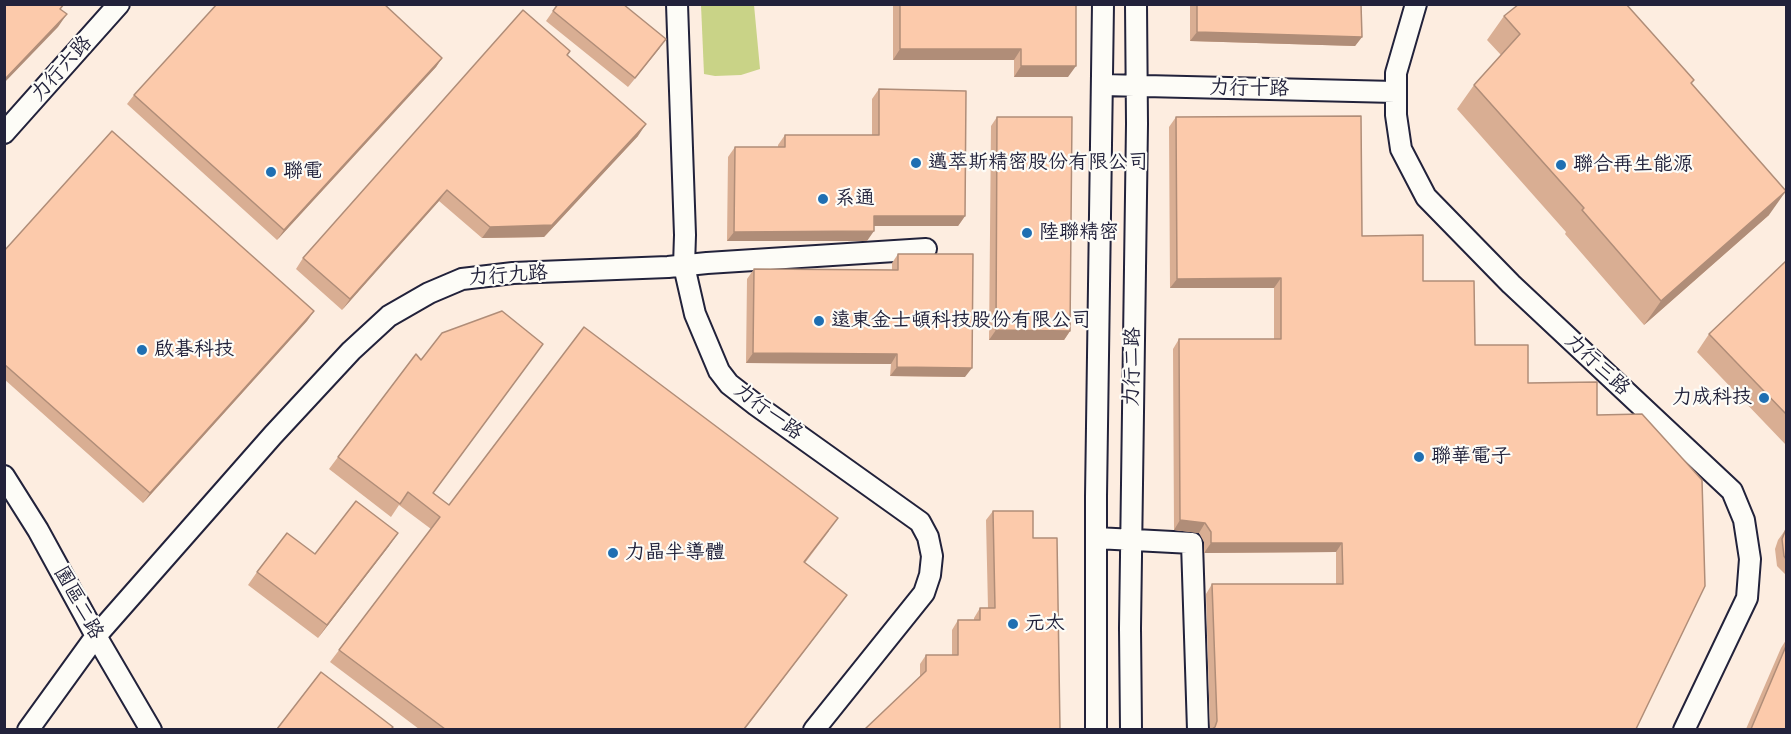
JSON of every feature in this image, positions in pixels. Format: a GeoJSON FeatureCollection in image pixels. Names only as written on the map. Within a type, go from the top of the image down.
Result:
{"type":"FeatureCollection","features":[{"type":"Feature","properties":{"kind":"street","name":"力行六路"},"geometry":{"type":"LineString","coordinates":[[4,133],[119,4]]}},
{"type":"Feature","properties":{"kind":"street","name":"力行一路"},"geometry":{"type":"LineString","coordinates":[[676,4],[685,224],[684,266],[695,314],[719,371],[729,384],[920,522],[928,537],[932,556],[930,575],[924,593],[814,729]]}},
{"type":"Feature","properties":{"kind":"street","name":"力行二路"},"geometry":{"type":"LineString","coordinates":[[1096,729],[1096,538],[1103,4]]}},
{"type":"Feature","properties":{"kind":"street","name":"力行二路"},"geometry":{"type":"LineString","coordinates":[[1131,729],[1136,4]]}},
{"type":"Feature","properties":{"kind":"street","name":"力行三路"},"geometry":{"type":"LineString","coordinates":[[1416,4],[1396,73],[1395,92],[1401,149],[1426,197],[1511,284],[1732,491],[1744,520],[1750,559],[1747,598],[1684,729]]}},
{"type":"Feature","properties":{"kind":"street","name":"力行十路"},"geometry":{"type":"LineString","coordinates":[[1103,85],[1395,92]]}},
{"type":"Feature","properties":{"kind":"street","name":"力行九路"},"geometry":{"type":"LineString","coordinates":[[28,729],[96,636],[273,435],[351,351],[389,316],[429,292],[462,279],[513,273],[684,266],[926,249]]}},
{"type":"Feature","properties":{"kind":"street","name":"園區二路"},"geometry":{"type":"LineString","coordinates":[[4,476],[38,530],[96,636],[151,729]]}},
{"type":"Feature","properties":{"kind":"street"},"geometry":{"type":"LineString","coordinates":[[1096,538],[1192,543],[1198,729]]}},
{"type":"Feature","properties":{"kind":"shaded area"},"geometry":{"type":"Polygon","coordinates":[[[4,5],[1786,5],[1786,729],[5,729],[4,5]]]}},
{"type":"Feature","properties":{"kind":"green space"},"geometry":{"type":"Polygon","coordinates":[[[701,5],[754,5],[760,69],[741,75],[704,74],[701,5]]]}},
{"type":"Feature","properties":{"kind":"building"},"geometry":{"type":"Polygon","coordinates":[[[4,4],[64,4],[60,9],[67,14],[4,80],[4,4]]]}},
{"type":"Feature","properties":{"kind":"building","name":"聯電"},"geometry":{"type":"Polygon","coordinates":[[[217,4],[384,4],[442,58],[284,230],[134,95],[217,4]]]}},
{"type":"Feature","properties":{"kind":"building"},"geometry":{"type":"Polygon","coordinates":[[[558,4],[623,4],[666,39],[635,78],[553,11],[558,4]]]}},
{"type":"Feature","properties":{"kind":"building"},"geometry":{"type":"Polygon","coordinates":[[[900,4],[1076,4],[1076,66],[1021,66],[1021,49],[900,49],[900,4]]]}},
{"type":"Feature","properties":{"kind":"building"},"geometry":{"type":"Polygon","coordinates":[[[1197,4],[1361,4],[1362,37],[1197,32],[1197,4]]]}},
{"type":"Feature","properties":{"kind":"building"},"geometry":{"type":"Polygon","coordinates":[[[1519,4],[1626,4],[1694,80],[1691,83],[1786,191],[1661,301],[1582,210],[1584,208],[1474,85],[1520,34],[1504,16],[1519,4]]]}},
{"type":"Feature","properties":{"kind":"building"},"geometry":{"type":"Polygon","coordinates":[[[523,10],[570,51],[567,55],[646,124],[552,225],[490,227],[447,190],[350,299],[303,258],[523,10]]]}},
{"type":"Feature","properties":{"kind":"building"},"geometry":{"type":"Polygon","coordinates":[[[879,89],[966,91],[965,216],[874,216],[874,231],[734,232],[735,147],[785,147],[785,135],[879,135],[879,89]]]}},
{"type":"Feature","properties":{"kind":"building","name":"聯華電子"},"geometry":{"type":"Polygon","coordinates":[[[1361,116],[1362,236],[1423,235],[1423,281],[1474,281],[1475,345],[1528,345],[1528,383],[1597,382],[1597,415],[1642,414],[1702,480],[1705,586],[1636,729],[1212,729],[1217,721],[1212,584],[1343,584],[1342,543],[1211,543],[1211,532],[1205,523],[1180,520],[1179,339],[1281,339],[1281,278],[1177,279],[1176,117],[1361,116]]]}},
{"type":"Feature","properties":{"kind":"building","name":"陸聯精密"},"geometry":{"type":"Polygon","coordinates":[[[997,117],[1072,117],[1070,331],[996,330],[997,117]]]}},
{"type":"Feature","properties":{"kind":"building","name":"啟碁科技"},"geometry":{"type":"Polygon","coordinates":[[[112,131],[314,311],[150,493],[4,364],[4,251],[112,131]]]}},
{"type":"Feature","properties":{"kind":"building"},"geometry":{"type":"Polygon","coordinates":[[[898,254],[973,254],[972,368],[897,367],[897,354],[753,353],[754,269],[898,270],[898,254]]]}},
{"type":"Feature","properties":{"kind":"building","name":"力成科技"},"geometry":{"type":"Polygon","coordinates":[[[1786,261],[1786,414],[1709,334],[1786,261]]]}},
{"type":"Feature","properties":{"kind":"building","name":"力晶半導體"},"geometry":{"type":"Polygon","coordinates":[[[502,311],[543,344],[433,493],[449,505],[584,327],[838,518],[804,562],[847,595],[744,729],[445,729],[339,650],[440,517],[408,492],[400,504],[338,457],[416,354],[421,360],[442,333],[502,311]]]}},
{"type":"Feature","properties":{"kind":"building"},"geometry":{"type":"Polygon","coordinates":[[[356,501],[398,533],[327,625],[257,572],[287,533],[315,554],[356,501]]]}},
{"type":"Feature","properties":{"kind":"building","name":"元太"},"geometry":{"type":"Polygon","coordinates":[[[993,511],[1033,511],[1033,538],[1057,538],[1060,729],[865,729],[926,671],[926,655],[958,655],[958,620],[980,620],[980,608],[995,608],[993,511]]]}},
{"type":"Feature","properties":{"kind":"building"},"geometry":{"type":"Polygon","coordinates":[[[1786,529],[1786,559],[1782,539],[1786,529]]]}},
{"type":"Feature","properties":{"kind":"building"},"geometry":{"type":"Polygon","coordinates":[[[1786,646],[1786,729],[1751,729],[1786,646]]]}},
{"type":"Feature","properties":{"kind":"building"},"geometry":{"type":"Polygon","coordinates":[[[321,672],[393,727],[391,729],[277,729],[321,672]]]}},
{"type":"Feature","properties":{"kind":"place","name":"邁萃斯精密股份有限公司"},"geometry":{"type":"Point","coordinates":[916,163]}},
{"type":"Feature","properties":{"kind":"place","name":"聯合再生能源"},"geometry":{"type":"Point","coordinates":[1561,165]}},
{"type":"Feature","properties":{"kind":"place","name":"聯電"},"geometry":{"type":"Point","coordinates":[271,172]}},
{"type":"Feature","properties":{"kind":"place","name":"系通"},"geometry":{"type":"Point","coordinates":[823,199]}},
{"type":"Feature","properties":{"kind":"place","name":"陸聯精密"},"geometry":{"type":"Point","coordinates":[1027,233]}},
{"type":"Feature","properties":{"kind":"place","name":"遠東金士頓科技股份有限公司"},"geometry":{"type":"Point","coordinates":[819,321]}},
{"type":"Feature","properties":{"kind":"place","name":"啟碁科技"},"geometry":{"type":"Point","coordinates":[142,350]}},
{"type":"Feature","properties":{"kind":"place","name":"力成科技"},"geometry":{"type":"Point","coordinates":[1764,398]}},
{"type":"Feature","properties":{"kind":"place","name":"聯華電子"},"geometry":{"type":"Point","coordinates":[1419,457]}},
{"type":"Feature","properties":{"kind":"place","name":"力晶半導體"},"geometry":{"type":"Point","coordinates":[613,553]}},
{"type":"Feature","properties":{"kind":"place","name":"元太"},"geometry":{"type":"Point","coordinates":[1013,624]}}]}
